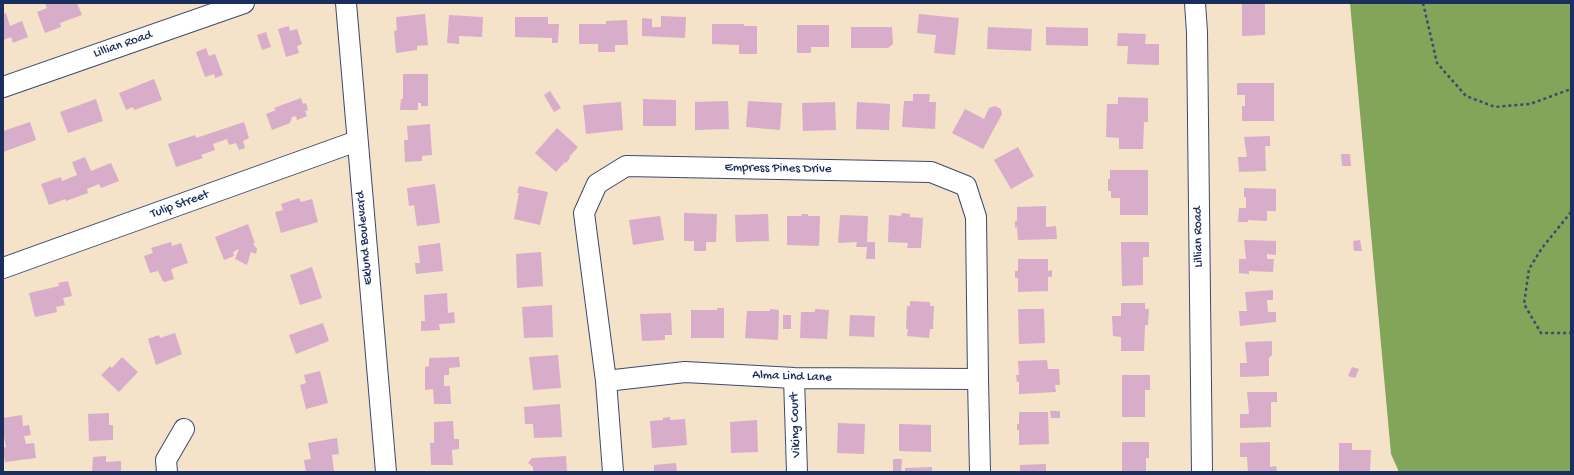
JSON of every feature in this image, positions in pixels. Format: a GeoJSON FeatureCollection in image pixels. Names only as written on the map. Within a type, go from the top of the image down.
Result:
{"type":"FeatureCollection","features":[{"type":"Feature","properties":{"kind":"street","name":"Lillian Road"},"geometry":{"type":"LineString","coordinates":[[3,87],[244,3]]}},
{"type":"Feature","properties":{"kind":"street","name":"Eklund Boulevard"},"geometry":{"type":"LineString","coordinates":[[346,3],[386,472]]}},
{"type":"Feature","properties":{"kind":"street","name":"Lillian Road"},"geometry":{"type":"LineString","coordinates":[[1195,3],[1197,32],[1202,472]]}},
{"type":"Feature","properties":{"kind":"street","name":"Tulip Street"},"geometry":{"type":"LineString","coordinates":[[3,268],[357,141]]}},
{"type":"Feature","properties":{"kind":"street","name":"Empress Pines Drive"},"geometry":{"type":"LineString","coordinates":[[613,472],[606,381],[584,213],[596,184],[626,166],[931,172],[966,186],[976,217],[980,472]]}},
{"type":"Feature","properties":{"kind":"street","name":"Alma Lind Lane"},"geometry":{"type":"LineString","coordinates":[[606,381],[685,372],[794,378],[978,379]]}},
{"type":"Feature","properties":{"kind":"street","name":"Viking Court"},"geometry":{"type":"LineString","coordinates":[[794,378],[797,472]]}},
{"type":"Feature","properties":{"kind":"street"},"geometry":{"type":"LineString","coordinates":[[167,472],[166,460],[184,429]]}},
{"type":"Feature","properties":{"kind":"path"},"geometry":{"type":"LineString","coordinates":[[1423,3],[1437,63],[1466,96],[1495,107],[1530,104],[1571,89]]}},
{"type":"Feature","properties":{"kind":"path"},"geometry":{"type":"LineString","coordinates":[[1571,212],[1542,248],[1528,269],[1524,304],[1541,333],[1571,333]]}},
{"type":"Feature","properties":{"kind":"green space"},"geometry":{"type":"Polygon","coordinates":[[[1350,3],[1571,3],[1571,472],[1399,472],[1391,454],[1350,3]]]}},
{"type":"Feature","properties":{"kind":"building"},"geometry":{"type":"Polygon","coordinates":[[[45,3],[77,3],[82,15],[60,23],[61,27],[45,33],[37,12],[47,8],[45,3]]]}},
{"type":"Feature","properties":{"kind":"building"},"geometry":{"type":"Polygon","coordinates":[[[1242,3],[1265,3],[1265,35],[1242,36],[1242,3]]]}},
{"type":"Feature","properties":{"kind":"building"},"geometry":{"type":"Polygon","coordinates":[[[6,13],[10,26],[22,21],[28,37],[13,43],[11,37],[3,40],[3,14],[6,13]]]}},
{"type":"Feature","properties":{"kind":"building"},"geometry":{"type":"Polygon","coordinates":[[[425,14],[428,45],[417,46],[417,50],[396,53],[394,31],[397,30],[396,17],[425,14]]]}},
{"type":"Feature","properties":{"kind":"building"},"geometry":{"type":"Polygon","coordinates":[[[919,14],[959,18],[955,55],[934,53],[936,35],[917,33],[919,14]]]}},
{"type":"Feature","properties":{"kind":"building"},"geometry":{"type":"Polygon","coordinates":[[[449,15],[483,17],[482,37],[459,36],[459,44],[447,43],[449,15]]]}},
{"type":"Feature","properties":{"kind":"building"},"geometry":{"type":"Polygon","coordinates":[[[661,16],[686,17],[685,38],[642,36],[642,18],[652,19],[652,27],[661,27],[661,16]]]}},
{"type":"Feature","properties":{"kind":"building"},"geometry":{"type":"Polygon","coordinates":[[[515,17],[548,17],[548,24],[559,24],[558,43],[552,43],[552,38],[515,37],[515,17]]]}},
{"type":"Feature","properties":{"kind":"building"},"geometry":{"type":"Polygon","coordinates":[[[627,20],[628,45],[615,45],[615,52],[598,52],[598,44],[579,44],[579,24],[606,24],[606,21],[627,20]]]}},
{"type":"Feature","properties":{"kind":"building"},"geometry":{"type":"Polygon","coordinates":[[[712,24],[744,24],[744,26],[757,26],[757,54],[739,54],[739,45],[712,44],[712,24]]]}},
{"type":"Feature","properties":{"kind":"building"},"geometry":{"type":"Polygon","coordinates":[[[797,25],[829,25],[829,47],[811,47],[811,53],[797,53],[797,25]]]}},
{"type":"Feature","properties":{"kind":"building"},"geometry":{"type":"Polygon","coordinates":[[[289,26],[290,31],[297,29],[302,44],[297,46],[299,53],[286,57],[278,29],[289,26]]]}},
{"type":"Feature","properties":{"kind":"building"},"geometry":{"type":"Polygon","coordinates":[[[851,27],[892,27],[893,44],[888,48],[851,48],[851,27]]]}},
{"type":"Feature","properties":{"kind":"building"},"geometry":{"type":"Polygon","coordinates":[[[988,27],[1032,29],[1031,51],[987,49],[988,27]]]}},
{"type":"Feature","properties":{"kind":"building"},"geometry":{"type":"Polygon","coordinates":[[[1046,27],[1088,28],[1088,46],[1046,45],[1046,27]]]}},
{"type":"Feature","properties":{"kind":"building"},"geometry":{"type":"Polygon","coordinates":[[[266,32],[271,47],[262,50],[257,35],[266,32]]]}},
{"type":"Feature","properties":{"kind":"building"},"geometry":{"type":"Polygon","coordinates":[[[1118,33],[1146,34],[1145,44],[1159,44],[1159,65],[1127,64],[1128,46],[1117,46],[1118,33]]]}},
{"type":"Feature","properties":{"kind":"building"},"geometry":{"type":"Polygon","coordinates":[[[206,48],[209,56],[215,54],[223,75],[215,78],[214,74],[205,77],[196,52],[206,48]]]}},
{"type":"Feature","properties":{"kind":"building"},"geometry":{"type":"Polygon","coordinates":[[[403,74],[428,74],[428,106],[421,106],[421,103],[418,103],[418,110],[400,110],[401,99],[403,99],[403,74]]]}},
{"type":"Feature","properties":{"kind":"building"},"geometry":{"type":"Polygon","coordinates":[[[154,79],[162,100],[134,110],[133,107],[126,110],[119,93],[154,79]]]}},
{"type":"Feature","properties":{"kind":"building"},"geometry":{"type":"Polygon","coordinates":[[[1237,83],[1274,83],[1274,121],[1242,121],[1242,106],[1245,106],[1245,95],[1237,95],[1237,83]]]}},
{"type":"Feature","properties":{"kind":"building"},"geometry":{"type":"Polygon","coordinates":[[[550,91],[561,108],[554,112],[544,95],[550,91]]]}},
{"type":"Feature","properties":{"kind":"building"},"geometry":{"type":"Polygon","coordinates":[[[913,94],[930,94],[929,102],[936,102],[935,129],[902,127],[904,101],[913,101],[913,94]]]}},
{"type":"Feature","properties":{"kind":"building"},"geometry":{"type":"Polygon","coordinates":[[[1118,97],[1148,98],[1148,122],[1144,122],[1143,149],[1119,149],[1119,138],[1106,137],[1107,104],[1118,104],[1118,97]]]}},
{"type":"Feature","properties":{"kind":"building"},"geometry":{"type":"Polygon","coordinates":[[[301,98],[303,104],[306,103],[308,110],[305,111],[307,116],[297,120],[296,116],[292,117],[290,123],[272,130],[266,114],[276,110],[274,108],[301,98]]]}},
{"type":"Feature","properties":{"kind":"building"},"geometry":{"type":"Polygon","coordinates":[[[96,99],[103,121],[68,133],[60,112],[96,99]]]}},
{"type":"Feature","properties":{"kind":"building"},"geometry":{"type":"Polygon","coordinates":[[[643,99],[676,100],[676,126],[643,126],[643,99]]]}},
{"type":"Feature","properties":{"kind":"building"},"geometry":{"type":"Polygon","coordinates":[[[728,101],[729,129],[695,130],[695,102],[728,101]]]}},
{"type":"Feature","properties":{"kind":"building"},"geometry":{"type":"Polygon","coordinates":[[[748,101],[782,103],[780,130],[746,127],[748,101]]]}},
{"type":"Feature","properties":{"kind":"building"},"geometry":{"type":"Polygon","coordinates":[[[621,102],[623,130],[586,134],[583,105],[621,102]]]}},
{"type":"Feature","properties":{"kind":"building"},"geometry":{"type":"Polygon","coordinates":[[[835,102],[836,130],[803,131],[802,103],[835,102]]]}},
{"type":"Feature","properties":{"kind":"building"},"geometry":{"type":"Polygon","coordinates":[[[857,102],[890,104],[889,130],[856,129],[857,102]]]}},
{"type":"Feature","properties":{"kind":"building"},"geometry":{"type":"Polygon","coordinates":[[[995,106],[1001,109],[1002,114],[983,149],[952,133],[965,109],[984,119],[989,108],[995,106]]]}},
{"type":"Feature","properties":{"kind":"building"},"geometry":{"type":"Polygon","coordinates":[[[30,122],[36,140],[3,152],[3,131],[30,122]]]}},
{"type":"Feature","properties":{"kind":"building"},"geometry":{"type":"Polygon","coordinates":[[[244,122],[249,138],[243,141],[245,148],[239,150],[236,143],[229,145],[227,139],[213,144],[215,150],[201,155],[203,158],[176,167],[168,144],[195,135],[196,138],[244,122]]]}},
{"type":"Feature","properties":{"kind":"building"},"geometry":{"type":"Polygon","coordinates":[[[430,124],[432,155],[422,156],[422,161],[405,162],[404,140],[408,140],[407,126],[430,124]]]}},
{"type":"Feature","properties":{"kind":"building"},"geometry":{"type":"Polygon","coordinates":[[[557,128],[578,147],[566,163],[565,162],[556,172],[535,153],[557,128]]]}},
{"type":"Feature","properties":{"kind":"building"},"geometry":{"type":"Polygon","coordinates":[[[1270,136],[1270,146],[1265,146],[1266,171],[1239,172],[1238,157],[1247,157],[1244,137],[1270,136]]]}},
{"type":"Feature","properties":{"kind":"building"},"geometry":{"type":"Polygon","coordinates":[[[1018,147],[1034,176],[1011,189],[994,160],[1018,147]]]}},
{"type":"Feature","properties":{"kind":"building"},"geometry":{"type":"Polygon","coordinates":[[[1341,154],[1350,154],[1351,166],[1342,166],[1341,154]]]}},
{"type":"Feature","properties":{"kind":"building"},"geometry":{"type":"Polygon","coordinates":[[[85,157],[91,171],[111,163],[119,181],[101,188],[99,184],[87,189],[88,193],[49,205],[41,184],[61,177],[62,181],[77,175],[72,162],[85,157]]]}},
{"type":"Feature","properties":{"kind":"building"},"geometry":{"type":"Polygon","coordinates":[[[1110,170],[1148,170],[1148,215],[1120,215],[1120,198],[1111,198],[1111,191],[1108,191],[1110,170]]]}},
{"type":"Feature","properties":{"kind":"building"},"geometry":{"type":"Polygon","coordinates":[[[435,184],[440,223],[417,226],[414,205],[409,206],[407,188],[435,184]]]}},
{"type":"Feature","properties":{"kind":"building"},"geometry":{"type":"Polygon","coordinates":[[[519,186],[548,192],[540,225],[514,219],[519,186]]]}},
{"type":"Feature","properties":{"kind":"building"},"geometry":{"type":"Polygon","coordinates":[[[1244,188],[1276,189],[1276,211],[1267,211],[1267,221],[1248,220],[1248,222],[1238,222],[1239,208],[1246,208],[1244,188]]]}},
{"type":"Feature","properties":{"kind":"building"},"geometry":{"type":"Polygon","coordinates":[[[299,198],[301,202],[312,199],[318,222],[281,233],[275,212],[283,210],[281,204],[299,198]]]}},
{"type":"Feature","properties":{"kind":"building"},"geometry":{"type":"Polygon","coordinates":[[[1046,206],[1046,227],[1056,226],[1057,239],[1018,240],[1017,227],[1015,228],[1015,221],[1017,221],[1017,207],[1046,206]]]}},
{"type":"Feature","properties":{"kind":"building"},"geometry":{"type":"Polygon","coordinates":[[[684,213],[717,214],[716,242],[706,242],[706,251],[694,251],[694,241],[684,241],[684,213]]]}},
{"type":"Feature","properties":{"kind":"building"},"geometry":{"type":"Polygon","coordinates":[[[902,213],[910,214],[910,217],[923,218],[921,248],[907,248],[908,243],[888,242],[889,215],[901,216],[902,213]]]}},
{"type":"Feature","properties":{"kind":"building"},"geometry":{"type":"Polygon","coordinates":[[[768,214],[769,241],[736,242],[735,215],[768,214]]]}},
{"type":"Feature","properties":{"kind":"building"},"geometry":{"type":"Polygon","coordinates":[[[801,214],[808,214],[808,216],[820,216],[819,246],[787,245],[787,216],[802,216],[801,214]]]}},
{"type":"Feature","properties":{"kind":"building"},"geometry":{"type":"Polygon","coordinates":[[[840,215],[868,216],[867,242],[875,242],[875,259],[866,259],[867,247],[856,247],[857,242],[838,243],[840,215]]]}},
{"type":"Feature","properties":{"kind":"building"},"geometry":{"type":"Polygon","coordinates":[[[660,216],[664,240],[633,245],[629,220],[660,216]]]}},
{"type":"Feature","properties":{"kind":"building"},"geometry":{"type":"Polygon","coordinates":[[[248,224],[255,243],[253,243],[257,248],[256,254],[251,252],[247,265],[235,259],[239,249],[233,252],[234,256],[224,260],[215,237],[248,224]]]}},
{"type":"Feature","properties":{"kind":"building"},"geometry":{"type":"Polygon","coordinates":[[[1244,240],[1276,241],[1276,255],[1267,254],[1267,259],[1274,259],[1273,272],[1249,271],[1249,274],[1239,273],[1239,259],[1246,259],[1244,240]]]}},
{"type":"Feature","properties":{"kind":"building"},"geometry":{"type":"Polygon","coordinates":[[[1360,240],[1362,251],[1354,251],[1353,241],[1360,240]]]}},
{"type":"Feature","properties":{"kind":"building"},"geometry":{"type":"Polygon","coordinates":[[[171,242],[172,246],[181,243],[188,263],[171,269],[174,279],[165,282],[158,271],[150,273],[144,256],[153,253],[151,248],[171,242]]]}},
{"type":"Feature","properties":{"kind":"building"},"geometry":{"type":"Polygon","coordinates":[[[1121,242],[1149,242],[1149,257],[1143,257],[1143,285],[1122,286],[1121,242]]]}},
{"type":"Feature","properties":{"kind":"building"},"geometry":{"type":"Polygon","coordinates":[[[440,243],[443,271],[416,274],[415,263],[420,263],[418,246],[440,243]]]}},
{"type":"Feature","properties":{"kind":"building"},"geometry":{"type":"Polygon","coordinates":[[[541,252],[543,286],[517,288],[516,254],[541,252]]]}},
{"type":"Feature","properties":{"kind":"building"},"geometry":{"type":"Polygon","coordinates":[[[1018,259],[1048,259],[1048,271],[1052,270],[1052,277],[1048,277],[1048,291],[1018,292],[1018,278],[1015,278],[1015,271],[1018,271],[1018,259]]]}},
{"type":"Feature","properties":{"kind":"building"},"geometry":{"type":"Polygon","coordinates":[[[312,267],[322,298],[300,305],[290,275],[312,267]]]}},
{"type":"Feature","properties":{"kind":"building"},"geometry":{"type":"Polygon","coordinates":[[[68,281],[72,296],[63,298],[65,305],[56,307],[57,312],[35,317],[29,293],[59,286],[58,283],[68,281]]]}},
{"type":"Feature","properties":{"kind":"building"},"geometry":{"type":"Polygon","coordinates":[[[1273,290],[1273,300],[1267,300],[1268,312],[1276,312],[1276,322],[1240,326],[1239,311],[1247,311],[1245,292],[1273,290]]]}},
{"type":"Feature","properties":{"kind":"building"},"geometry":{"type":"Polygon","coordinates":[[[447,293],[448,313],[454,312],[455,323],[439,324],[440,330],[421,331],[421,321],[425,321],[424,295],[447,293]]]}},
{"type":"Feature","properties":{"kind":"building"},"geometry":{"type":"Polygon","coordinates":[[[910,301],[930,302],[930,306],[934,306],[933,329],[930,329],[929,338],[907,336],[907,306],[910,306],[910,301]]]}},
{"type":"Feature","properties":{"kind":"building"},"geometry":{"type":"Polygon","coordinates":[[[1121,303],[1145,303],[1145,309],[1149,309],[1148,325],[1145,325],[1144,351],[1121,351],[1121,337],[1113,336],[1112,316],[1121,316],[1121,303]]]}},
{"type":"Feature","properties":{"kind":"building"},"geometry":{"type":"Polygon","coordinates":[[[552,305],[553,337],[524,338],[522,307],[552,305]]]}},
{"type":"Feature","properties":{"kind":"building"},"geometry":{"type":"Polygon","coordinates":[[[717,308],[724,308],[724,338],[691,338],[691,310],[717,310],[717,308]]]}},
{"type":"Feature","properties":{"kind":"building"},"geometry":{"type":"Polygon","coordinates":[[[770,309],[779,310],[778,340],[745,338],[747,311],[770,311],[770,309]]]}},
{"type":"Feature","properties":{"kind":"building"},"geometry":{"type":"Polygon","coordinates":[[[815,309],[829,310],[827,339],[800,338],[801,312],[815,312],[815,309]]]}},
{"type":"Feature","properties":{"kind":"building"},"geometry":{"type":"Polygon","coordinates":[[[1018,309],[1044,309],[1045,343],[1019,344],[1018,309]]]}},
{"type":"Feature","properties":{"kind":"building"},"geometry":{"type":"Polygon","coordinates":[[[671,313],[672,335],[665,335],[665,340],[642,341],[640,314],[671,313]]]}},
{"type":"Feature","properties":{"kind":"building"},"geometry":{"type":"Polygon","coordinates":[[[783,315],[791,315],[791,329],[783,329],[783,315]]]}},
{"type":"Feature","properties":{"kind":"building"},"geometry":{"type":"Polygon","coordinates":[[[850,315],[875,316],[874,337],[849,336],[850,315]]]}},
{"type":"Feature","properties":{"kind":"building"},"geometry":{"type":"Polygon","coordinates":[[[323,323],[329,341],[296,354],[289,335],[323,323]]]}},
{"type":"Feature","properties":{"kind":"building"},"geometry":{"type":"Polygon","coordinates":[[[175,333],[182,354],[156,365],[148,339],[159,335],[160,338],[175,333]]]}},
{"type":"Feature","properties":{"kind":"building"},"geometry":{"type":"Polygon","coordinates":[[[1272,341],[1272,355],[1269,358],[1269,376],[1240,377],[1240,363],[1247,363],[1245,342],[1272,341]]]}},
{"type":"Feature","properties":{"kind":"building"},"geometry":{"type":"Polygon","coordinates":[[[558,355],[561,388],[533,390],[529,357],[558,355]]]}},
{"type":"Feature","properties":{"kind":"building"},"geometry":{"type":"Polygon","coordinates":[[[122,357],[138,372],[119,392],[101,375],[110,366],[112,368],[122,357]]]}},
{"type":"Feature","properties":{"kind":"building"},"geometry":{"type":"Polygon","coordinates":[[[459,357],[460,367],[449,368],[449,375],[444,375],[444,386],[450,386],[451,404],[434,404],[433,389],[425,390],[425,367],[429,366],[429,358],[459,357]]]}},
{"type":"Feature","properties":{"kind":"building"},"geometry":{"type":"Polygon","coordinates":[[[1047,360],[1048,369],[1059,369],[1060,385],[1055,385],[1056,392],[1019,394],[1019,382],[1017,382],[1016,375],[1019,375],[1018,361],[1047,360]]]}},
{"type":"Feature","properties":{"kind":"building"},"geometry":{"type":"Polygon","coordinates":[[[1352,367],[1359,369],[1355,378],[1348,376],[1352,367]]]}},
{"type":"Feature","properties":{"kind":"building"},"geometry":{"type":"Polygon","coordinates":[[[320,371],[328,403],[306,409],[300,385],[306,383],[304,375],[320,371]]]}},
{"type":"Feature","properties":{"kind":"building"},"geometry":{"type":"Polygon","coordinates":[[[1122,375],[1150,375],[1150,390],[1145,390],[1145,417],[1122,417],[1122,375]]]}},
{"type":"Feature","properties":{"kind":"building"},"geometry":{"type":"Polygon","coordinates":[[[1247,392],[1277,392],[1277,402],[1271,402],[1271,427],[1240,428],[1240,414],[1249,414],[1247,392]]]}},
{"type":"Feature","properties":{"kind":"building"},"geometry":{"type":"Polygon","coordinates":[[[560,404],[562,437],[534,438],[533,424],[525,424],[524,407],[560,404]]]}},
{"type":"Feature","properties":{"kind":"building"},"geometry":{"type":"Polygon","coordinates":[[[1050,411],[1060,411],[1060,418],[1051,418],[1050,411]]]}},
{"type":"Feature","properties":{"kind":"building"},"geometry":{"type":"Polygon","coordinates":[[[1019,412],[1048,412],[1049,444],[1019,445],[1019,430],[1017,430],[1017,424],[1019,424],[1019,412]]]}},
{"type":"Feature","properties":{"kind":"building"},"geometry":{"type":"Polygon","coordinates":[[[109,413],[109,425],[113,425],[113,440],[89,441],[88,414],[109,413]]]}},
{"type":"Feature","properties":{"kind":"building"},"geometry":{"type":"Polygon","coordinates":[[[22,415],[23,426],[29,425],[31,435],[24,436],[26,444],[34,443],[36,458],[5,462],[3,448],[6,447],[3,431],[3,418],[22,415]]]}},
{"type":"Feature","properties":{"kind":"building"},"geometry":{"type":"Polygon","coordinates":[[[670,417],[670,420],[685,419],[687,445],[652,448],[650,421],[663,420],[663,418],[670,417]]]}},
{"type":"Feature","properties":{"kind":"building"},"geometry":{"type":"Polygon","coordinates":[[[757,420],[758,452],[731,453],[730,422],[757,420]]]}},
{"type":"Feature","properties":{"kind":"building"},"geometry":{"type":"Polygon","coordinates":[[[453,421],[454,439],[459,439],[459,449],[452,450],[453,465],[431,465],[430,443],[434,443],[434,422],[453,421]]]}},
{"type":"Feature","properties":{"kind":"building"},"geometry":{"type":"Polygon","coordinates":[[[838,423],[865,424],[864,454],[837,453],[838,423]]]}},
{"type":"Feature","properties":{"kind":"building"},"geometry":{"type":"Polygon","coordinates":[[[899,424],[931,425],[931,452],[899,451],[899,424]]]}},
{"type":"Feature","properties":{"kind":"building"},"geometry":{"type":"Polygon","coordinates":[[[337,438],[339,454],[332,455],[334,472],[306,472],[304,460],[311,459],[308,443],[337,438]]]}},
{"type":"Feature","properties":{"kind":"building"},"geometry":{"type":"Polygon","coordinates":[[[1122,442],[1149,442],[1149,458],[1146,458],[1146,472],[1122,472],[1122,442]]]}},
{"type":"Feature","properties":{"kind":"building"},"geometry":{"type":"Polygon","coordinates":[[[1270,442],[1270,467],[1276,466],[1277,472],[1248,472],[1247,457],[1240,457],[1240,443],[1270,442]]]}},
{"type":"Feature","properties":{"kind":"building"},"geometry":{"type":"Polygon","coordinates":[[[1339,443],[1352,443],[1352,450],[1371,450],[1370,472],[1339,472],[1339,443]]]}},
{"type":"Feature","properties":{"kind":"building"},"geometry":{"type":"Polygon","coordinates":[[[106,456],[106,462],[121,461],[121,472],[92,472],[93,457],[106,456]]]}},
{"type":"Feature","properties":{"kind":"building"},"geometry":{"type":"Polygon","coordinates":[[[566,456],[567,472],[533,472],[533,467],[528,463],[532,458],[566,456]]]}},
{"type":"Feature","properties":{"kind":"building"},"geometry":{"type":"Polygon","coordinates":[[[893,459],[902,459],[901,472],[893,472],[893,459]]]}},
{"type":"Feature","properties":{"kind":"building"},"geometry":{"type":"Polygon","coordinates":[[[676,463],[677,472],[654,472],[654,465],[676,463]]]}},
{"type":"Feature","properties":{"kind":"building"},"geometry":{"type":"Polygon","coordinates":[[[1046,464],[1046,472],[1020,472],[1020,465],[1046,464]]]}},
{"type":"Feature","properties":{"kind":"building"},"geometry":{"type":"Polygon","coordinates":[[[932,467],[932,472],[905,472],[905,468],[932,467]]]}}]}
